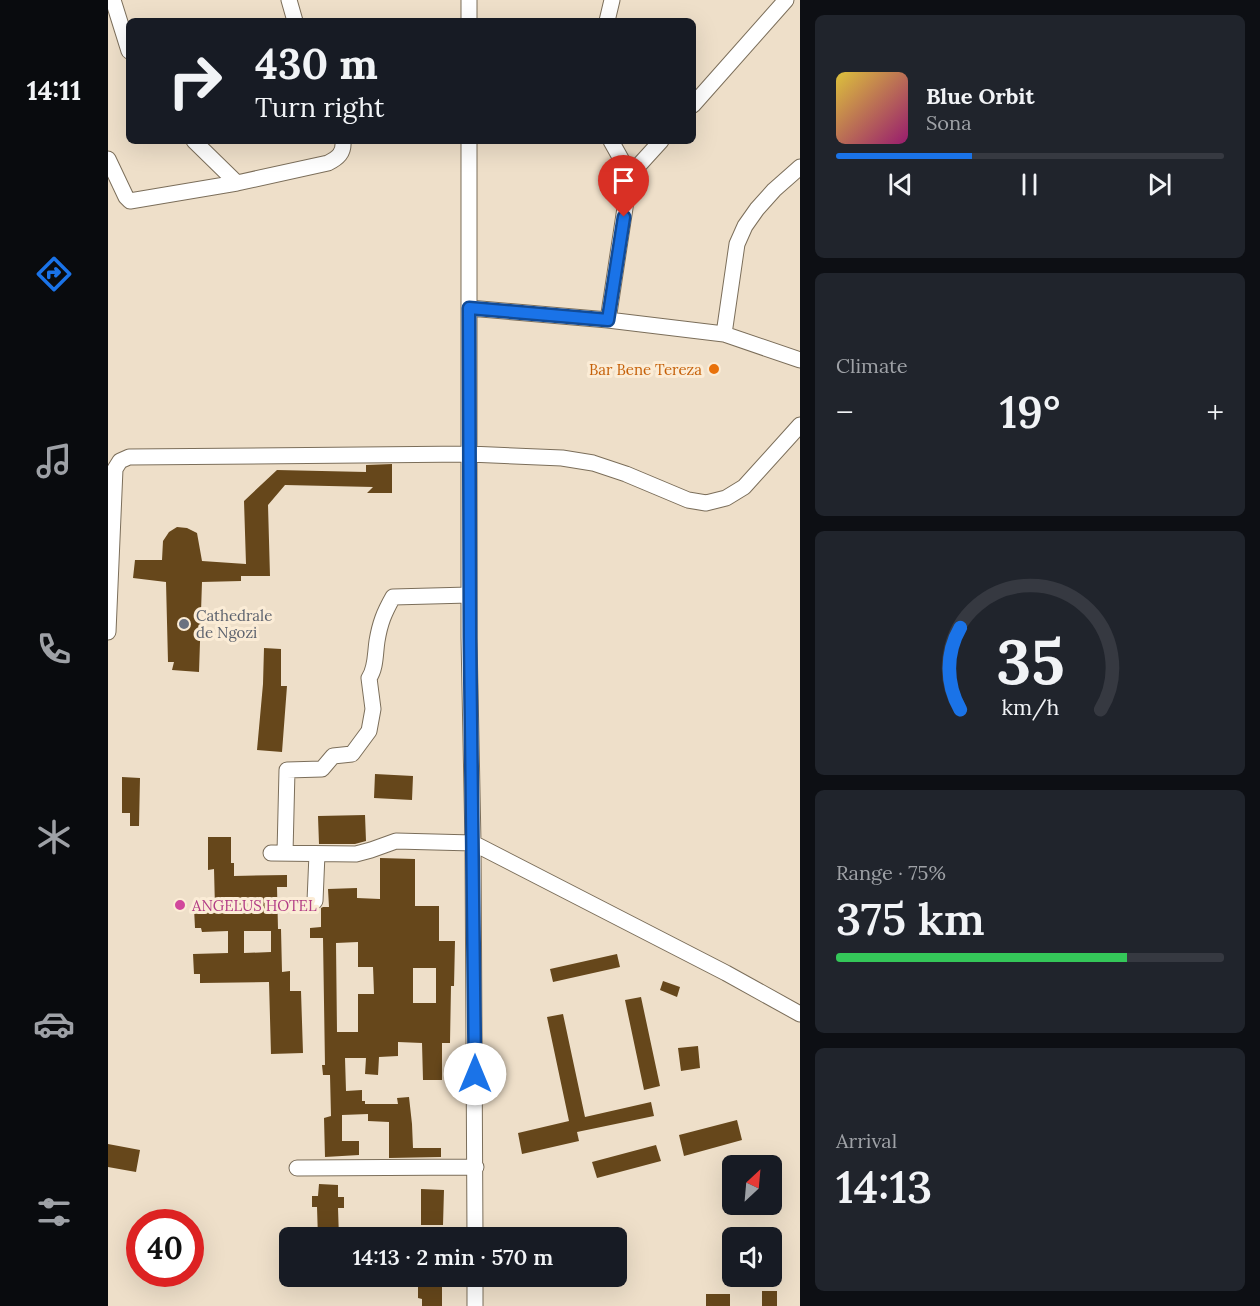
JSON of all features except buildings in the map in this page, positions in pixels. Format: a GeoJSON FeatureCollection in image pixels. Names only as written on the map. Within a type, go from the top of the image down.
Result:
{"type":"FeatureCollection","features":[{"type":"Feature","properties":{"kind":"street"},"geometry":{"type":"LineString","coordinates":[[113,0],[126,41]]}},
{"type":"Feature","properties":{"kind":"street"},"geometry":{"type":"LineString","coordinates":[[289,0],[294,18]]}},
{"type":"Feature","properties":{"kind":"street"},"geometry":{"type":"LineString","coordinates":[[469,0],[469,18]]}},
{"type":"Feature","properties":{"kind":"street"},"geometry":{"type":"LineString","coordinates":[[608,18],[612,0]]}},
{"type":"Feature","properties":{"kind":"street"},"geometry":{"type":"LineString","coordinates":[[696,102],[786,0]]}},
{"type":"Feature","properties":{"kind":"street"},"geometry":{"type":"LineString","coordinates":[[794,0],[800,6]]}},
{"type":"Feature","properties":{"kind":"street"},"geometry":{"type":"LineString","coordinates":[[197,144],[237,183]]}},
{"type":"Feature","properties":{"kind":"street"},"geometry":{"type":"LineString","coordinates":[[108,159],[130,201],[237,183],[328,163],[342,153],[343,144]]}},
{"type":"Feature","properties":{"kind":"street"},"geometry":{"type":"LineString","coordinates":[[469,144],[469,595],[475,1227]]}},
{"type":"Feature","properties":{"kind":"street"},"geometry":{"type":"LineString","coordinates":[[613,144],[630,176]]}},
{"type":"Feature","properties":{"kind":"street"},"geometry":{"type":"LineString","coordinates":[[608,320],[630,176],[658,144]]}},
{"type":"Feature","properties":{"kind":"street"},"geometry":{"type":"LineString","coordinates":[[724,334],[737,244],[745,226],[757,208],[800,167]]}},
{"type":"Feature","properties":{"kind":"street"},"geometry":{"type":"LineString","coordinates":[[469,308],[608,320],[724,334],[800,360]]}},
{"type":"Feature","properties":{"kind":"street"},"geometry":{"type":"LineString","coordinates":[[108,632],[115,469],[120,461],[129,457],[469,454],[562,458],[593,463],[626,474],[687,500],[706,503],[726,498],[744,487],[800,425]]}},
{"type":"Feature","properties":{"kind":"street"},"geometry":{"type":"LineString","coordinates":[[469,595],[393,597],[384,613],[373,672],[369,678],[373,709],[369,731],[352,754],[333,756],[321,769],[287,770],[278,853],[356,854],[396,841],[473,843],[800,1014]]}},
{"type":"Feature","properties":{"kind":"street"},"geometry":{"type":"LineString","coordinates":[[315,901],[317,854]]}},
{"type":"Feature","properties":{"kind":"street"},"geometry":{"type":"LineString","coordinates":[[297,1168],[476,1167]]}},
{"type":"Feature","properties":{"kind":"street"},"geometry":{"type":"LineString","coordinates":[[475,1287],[475,1306]]}},
{"type":"Feature","properties":{"kind":"place","name":"Bar Bene Tereza"},"geometry":{"type":"Point","coordinates":[714,369]}},
{"type":"Feature","properties":{"kind":"place","name":"Cathedrale de Ngozi"},"geometry":{"type":"Point","coordinates":[184,624]}},
{"type":"Feature","properties":{"kind":"place","name":"ANGELUS HOTEL"},"geometry":{"type":"Point","coordinates":[180,905]}},
{"type":"Feature","properties":{"kind":"route"},"geometry":{"type":"LineString","coordinates":[[475,1074],[469,308],[608,320],[624,217]]}}]}
